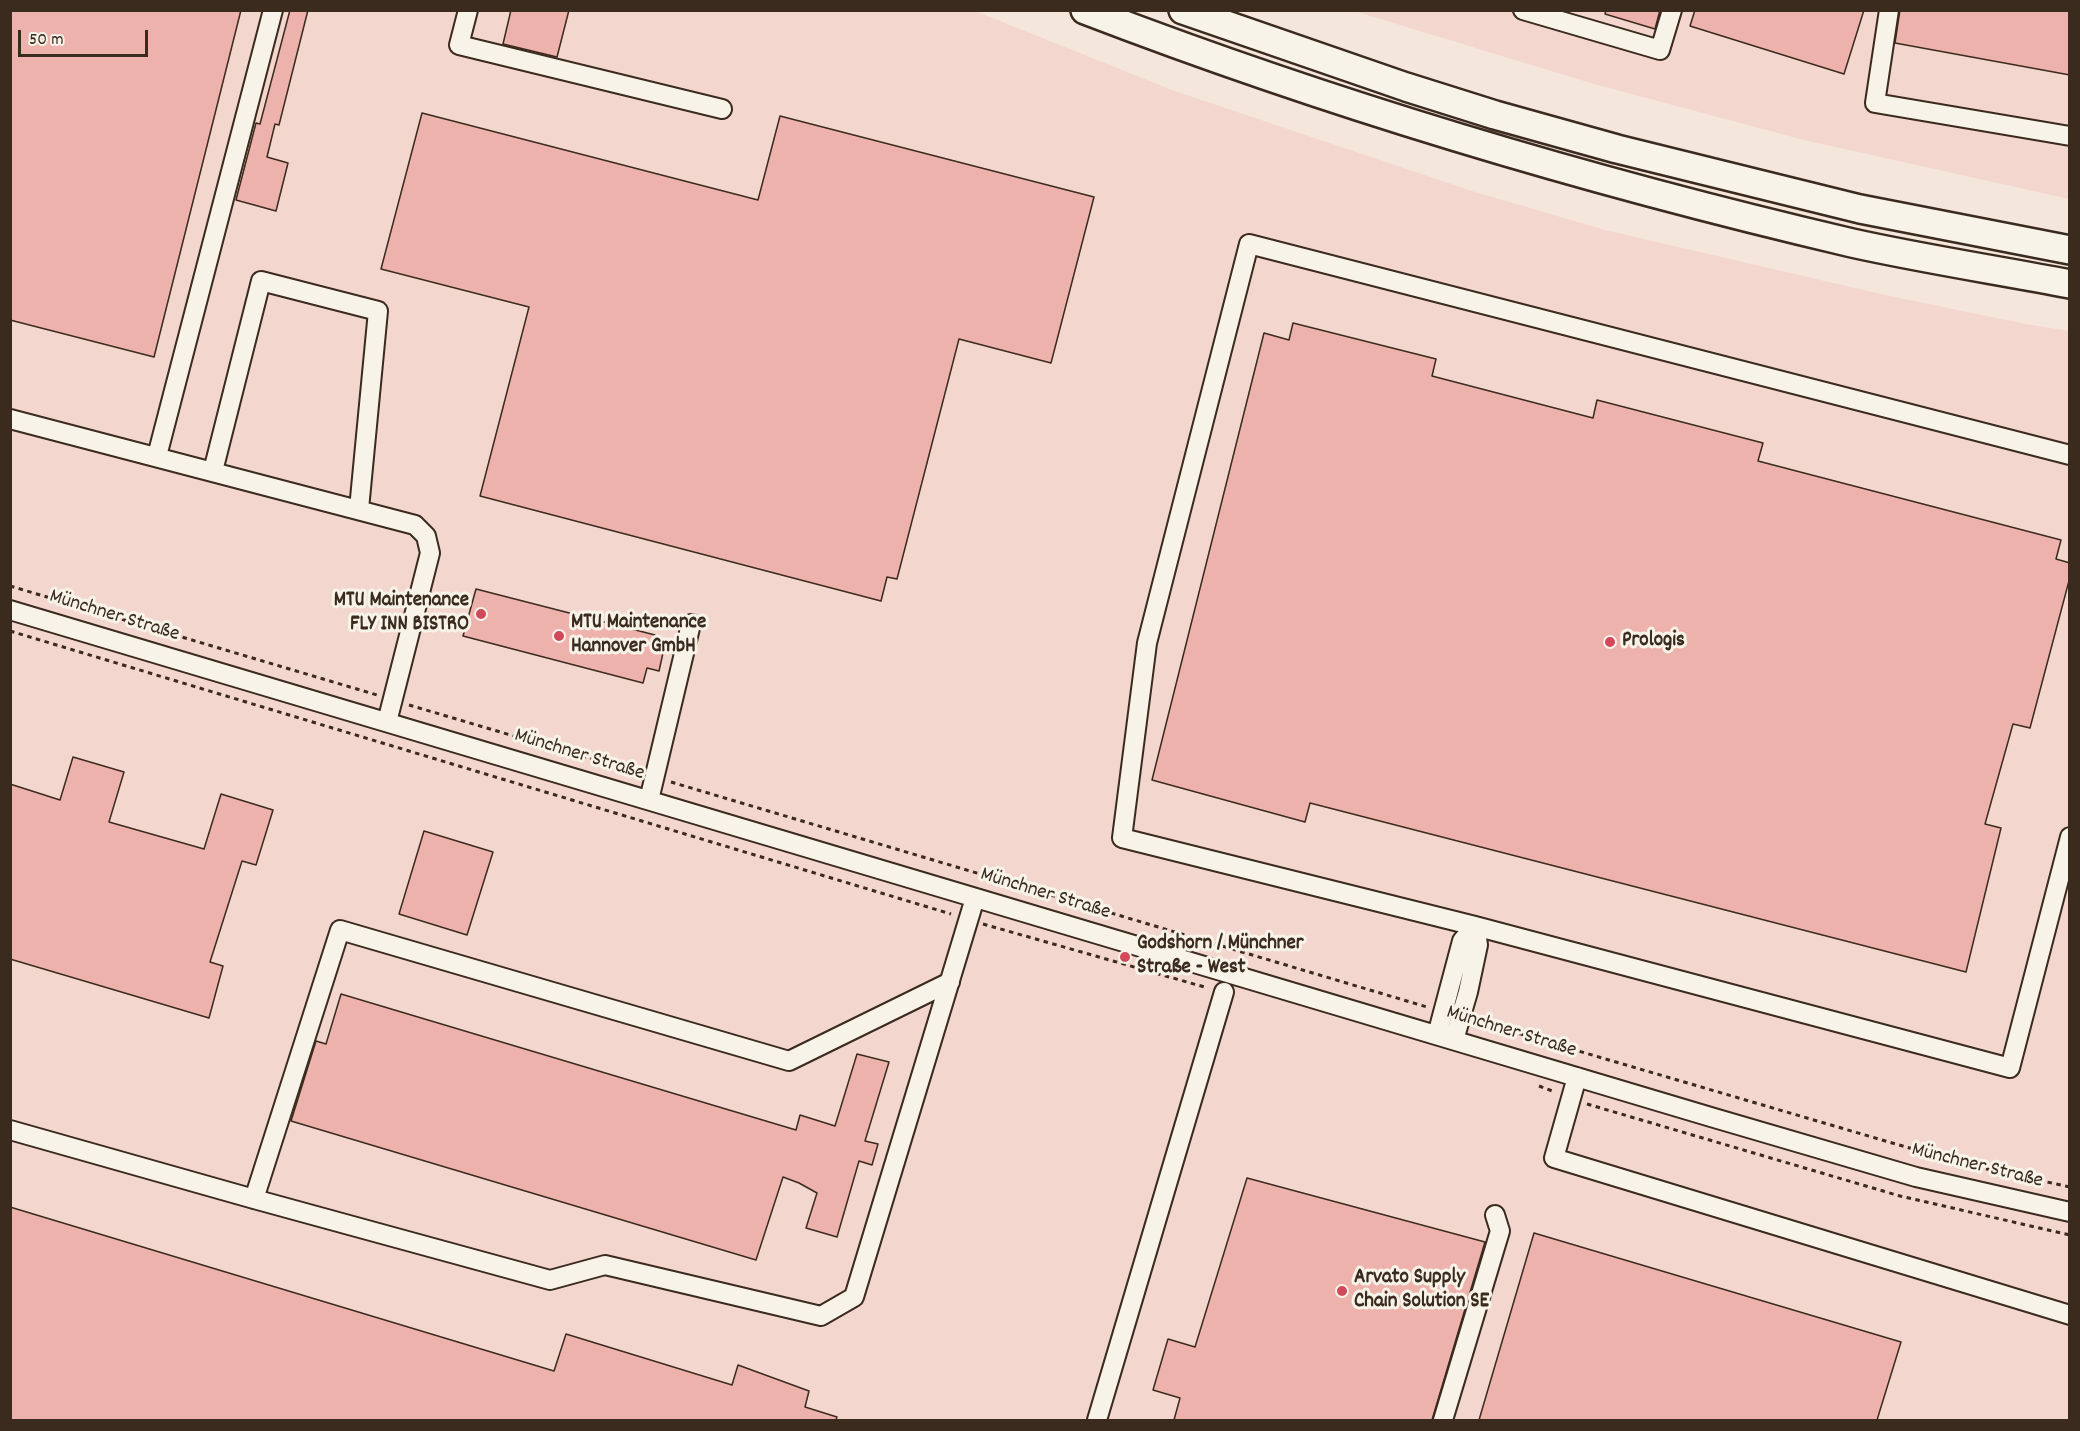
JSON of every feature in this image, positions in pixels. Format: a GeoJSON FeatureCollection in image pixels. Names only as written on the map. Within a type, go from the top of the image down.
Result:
{"type":"FeatureCollection","features":[{"type":"Feature","properties":{"kind":"highway"},"geometry":{"type":"LineString","coordinates":[[1085,10],[1173,44],[1397,121],[1620,184],[1854,243],[2070,284]]}},
{"type":"Feature","properties":{"kind":"highway"},"geometry":{"type":"LineString","coordinates":[[1183,10],[1406,87],[1617,149],[1860,209],[2070,250]]}},
{"type":"Feature","properties":{"kind":"street"},"geometry":{"type":"LineString","coordinates":[[157,456],[273,10]]}},
{"type":"Feature","properties":{"kind":"street"},"geometry":{"type":"LineString","coordinates":[[468,10],[459,45],[722,109]]}},
{"type":"Feature","properties":{"kind":"street"},"geometry":{"type":"LineString","coordinates":[[1523,10],[1660,50],[1672,10]]}},
{"type":"Feature","properties":{"kind":"street"},"geometry":{"type":"LineString","coordinates":[[1888,10],[1875,103],[2070,136]]}},
{"type":"Feature","properties":{"kind":"street"},"geometry":{"type":"LineString","coordinates":[[2070,455],[1249,244],[1148,642],[1122,838],[1475,926],[2010,1068],[2070,837]]}},
{"type":"Feature","properties":{"kind":"street"},"geometry":{"type":"LineString","coordinates":[[213,471],[261,281],[378,311],[358,509]]}},
{"type":"Feature","properties":{"kind":"street"},"geometry":{"type":"LineString","coordinates":[[10,419],[414,525],[426,536],[430,554],[387,722]]}},
{"type":"Feature","properties":{"kind":"street","name":"Münchner Straße"},"geometry":{"type":"LineString","coordinates":[[10,610],[1916,1177],[2070,1212]]}},
{"type":"Feature","properties":{"kind":"street"},"geometry":{"type":"LineString","coordinates":[[649,800],[690,624]]}},
{"type":"Feature","properties":{"kind":"street"},"geometry":{"type":"LineString","coordinates":[[10,1130],[550,1280],[606,1265],[821,1316],[854,1297],[975,897]]}},
{"type":"Feature","properties":{"kind":"street"},"geometry":{"type":"LineString","coordinates":[[1445,1037],[1452,1014],[1462,941],[1475,926]]}},
{"type":"Feature","properties":{"kind":"street"},"geometry":{"type":"LineString","coordinates":[[254,1199],[340,930],[789,1061],[950,982]]}},
{"type":"Feature","properties":{"kind":"street"},"geometry":{"type":"LineString","coordinates":[[1097,1420],[1224,992]]}},
{"type":"Feature","properties":{"kind":"street"},"geometry":{"type":"LineString","coordinates":[[1578,1077],[1554,1158],[2070,1315]]}},
{"type":"Feature","properties":{"kind":"street"},"geometry":{"type":"LineString","coordinates":[[1443,1420],[1500,1231],[1494,1215]]}},
{"type":"Feature","properties":{"kind":"path"},"geometry":{"type":"LineString","coordinates":[[10,586],[1964,1164],[2070,1187]]}},
{"type":"Feature","properties":{"kind":"path"},"geometry":{"type":"LineString","coordinates":[[10,631],[969,920],[1224,992]]}},
{"type":"Feature","properties":{"kind":"path"},"geometry":{"type":"LineString","coordinates":[[1538,1085],[1571,1099],[1900,1196],[2070,1235]]}},
{"type":"Feature","properties":{"kind":"shaded area"},"geometry":{"type":"Polygon","coordinates":[[[10,11],[975,11],[1172,90],[1472,191],[1605,230],[1885,295],[2069,331],[2069,1420],[11,1420],[10,11]]]}},
{"type":"Feature","properties":{"kind":"shaded area"},"geometry":{"type":"Polygon","coordinates":[[[1354,11],[2069,11],[2069,199],[1804,140],[1594,84],[1354,11]]]}},
{"type":"Feature","properties":{"kind":"building"},"geometry":{"type":"Polygon","coordinates":[[[10,10],[241,10],[154,357],[10,320],[10,10]]]}},
{"type":"Feature","properties":{"kind":"building"},"geometry":{"type":"Polygon","coordinates":[[[290,10],[308,10],[279,125],[275,124],[267,157],[288,163],[276,211],[236,200],[256,123],[260,124],[290,10]]]}},
{"type":"Feature","properties":{"kind":"building"},"geometry":{"type":"Polygon","coordinates":[[[511,10],[569,10],[557,57],[503,44],[511,10]]]}},
{"type":"Feature","properties":{"kind":"building"},"geometry":{"type":"Polygon","coordinates":[[[1606,10],[1660,10],[1655,29],[1605,14],[1606,10]]]}},
{"type":"Feature","properties":{"kind":"building"},"geometry":{"type":"Polygon","coordinates":[[[1695,10],[1864,10],[1844,74],[1690,26],[1695,10]]]}},
{"type":"Feature","properties":{"kind":"building"},"geometry":{"type":"Polygon","coordinates":[[[1900,10],[2070,10],[2070,75],[1895,43],[1900,10]]]}},
{"type":"Feature","properties":{"kind":"building"},"geometry":{"type":"Polygon","coordinates":[[[422,113],[758,200],[780,116],[1094,197],[1051,363],[959,339],[897,579],[887,577],[881,601],[480,496],[529,307],[381,269],[422,113]]]}},
{"type":"Feature","properties":{"kind":"building","name":"Prologis"},"geometry":{"type":"Polygon","coordinates":[[[1293,323],[1436,359],[1432,376],[1593,418],[1597,400],[1763,443],[1758,461],[2061,540],[2056,559],[2070,563],[2070,577],[2030,728],[2013,724],[1985,824],[2001,828],[1966,972],[1310,803],[1305,822],[1152,780],[1264,333],[1289,340],[1293,323]]]}},
{"type":"Feature","properties":{"kind":"building","name":"MTU Maintenance Hannover GmbH"},"geometry":{"type":"Polygon","coordinates":[[[476,589],[655,635],[651,650],[663,653],[659,671],[647,668],[643,683],[463,636],[476,589]]]}},
{"type":"Feature","properties":{"kind":"building"},"geometry":{"type":"Polygon","coordinates":[[[73,757],[124,772],[109,822],[204,849],[221,794],[273,810],[256,865],[242,861],[210,962],[223,966],[209,1018],[10,959],[10,784],[60,800],[73,757]]]}},
{"type":"Feature","properties":{"kind":"building"},"geometry":{"type":"Polygon","coordinates":[[[424,831],[493,852],[467,935],[399,914],[424,831]]]}},
{"type":"Feature","properties":{"kind":"building"},"geometry":{"type":"Polygon","coordinates":[[[341,994],[796,1130],[800,1115],[835,1126],[857,1054],[889,1062],[865,1141],[878,1144],[872,1165],[859,1161],[837,1237],[806,1228],[817,1193],[783,1177],[756,1260],[291,1121],[316,1041],[326,1044],[341,994]]]}},
{"type":"Feature","properties":{"kind":"building","name":"Arvato Supply Chain Solution SE"},"geometry":{"type":"Polygon","coordinates":[[[1247,1178],[1485,1242],[1432,1420],[1174,1420],[1180,1398],[1153,1390],[1168,1339],[1195,1347],[1247,1178]]]}},
{"type":"Feature","properties":{"kind":"building"},"geometry":{"type":"Polygon","coordinates":[[[10,1207],[554,1371],[566,1334],[732,1385],[738,1365],[809,1391],[805,1407],[837,1417],[836,1420],[10,1420],[10,1207]]]}},
{"type":"Feature","properties":{"kind":"building"},"geometry":{"type":"Polygon","coordinates":[[[1534,1233],[1901,1342],[1877,1420],[1479,1420],[1534,1233]]]}},
{"type":"Feature","properties":{"kind":"place","name":"MTU Maintenance FLY INN BISTRO"},"geometry":{"type":"Point","coordinates":[481,614]}},
{"type":"Feature","properties":{"kind":"place","name":"MTU Maintenance Hannover GmbH"},"geometry":{"type":"Point","coordinates":[559,636]}},
{"type":"Feature","properties":{"kind":"place","name":"Prologis"},"geometry":{"type":"Point","coordinates":[1610,642]}},
{"type":"Feature","properties":{"kind":"place","name":"Godshorn / Münchner Straße - West"},"geometry":{"type":"Point","coordinates":[1125,957]}},
{"type":"Feature","properties":{"kind":"place","name":"Arvato Supply Chain Solution SE"},"geometry":{"type":"Point","coordinates":[1342,1291]}}]}
